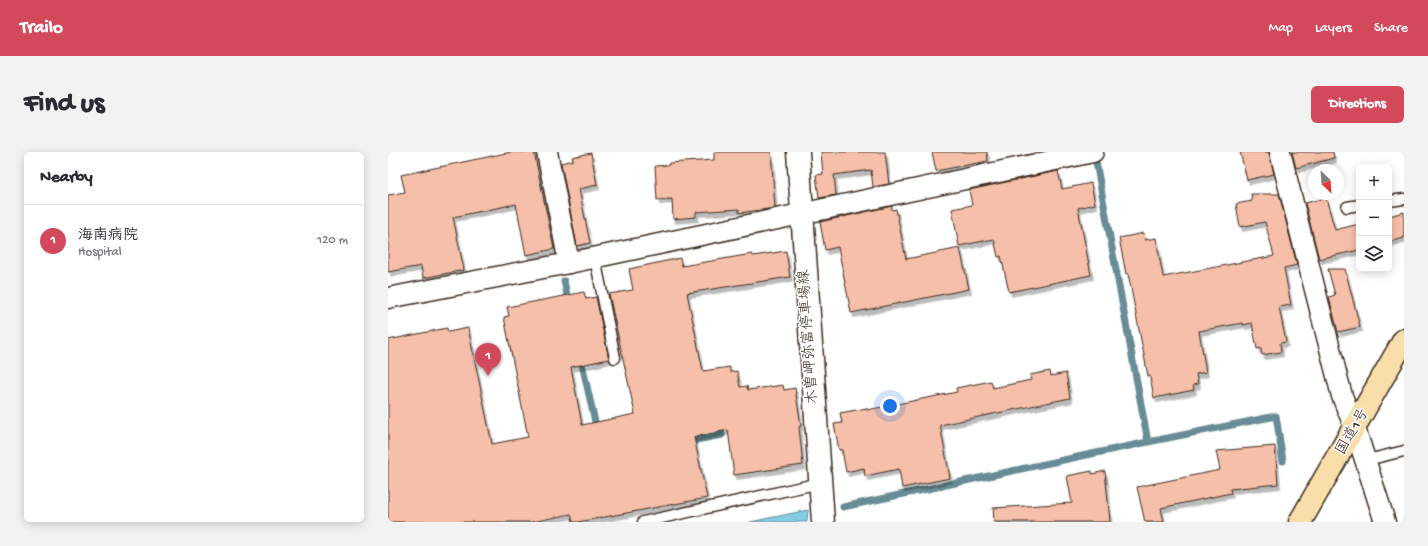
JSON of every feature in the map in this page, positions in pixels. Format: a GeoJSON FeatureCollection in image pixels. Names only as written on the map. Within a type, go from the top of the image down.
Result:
{"type":"FeatureCollection","features":[{"type":"Feature","properties":{"kind":"highway","name":"国道1号"},"geometry":{"type":"LineString","coordinates":[[1300,522],[1356,428],[1404,340]]}},
{"type":"Feature","properties":{"kind":"main road","name":"木曽岬弥富停車場線"},"geometry":{"type":"LineString","coordinates":[[798,152],[823,522]]}},
{"type":"Feature","properties":{"kind":"street"},"geometry":{"type":"LineString","coordinates":[[547,152],[569,263]]}},
{"type":"Feature","properties":{"kind":"street"},"geometry":{"type":"LineString","coordinates":[[388,298],[595,258],[1093,152]]}},
{"type":"Feature","properties":{"kind":"street"},"geometry":{"type":"LineString","coordinates":[[1280,152],[1342,396],[1356,428],[1385,522]]}},
{"type":"Feature","properties":{"kind":"lane"},"geometry":{"type":"LineString","coordinates":[[1392,201],[1404,199]]}},
{"type":"Feature","properties":{"kind":"lane"},"geometry":{"type":"LineString","coordinates":[[1347,207],[1356,206]]}},
{"type":"Feature","properties":{"kind":"lane"},"geometry":{"type":"LineString","coordinates":[[595,258],[615,358]]}},
{"type":"Feature","properties":{"kind":"lane"},"geometry":{"type":"LineString","coordinates":[[1366,460],[1404,451]]}},
{"type":"Feature","properties":{"kind":"lane"},"geometry":{"type":"LineString","coordinates":[[643,522],[667,519],[820,483]]}},
{"type":"Feature","properties":{"kind":"water"},"geometry":{"type":"Polygon","coordinates":[[[808,510],[807,522],[750,522],[808,510]]]}},
{"type":"Feature","properties":{"kind":"building"},"geometry":{"type":"Polygon","coordinates":[[[511,152],[534,152],[554,249],[526,255],[516,204],[453,217],[464,270],[423,278],[421,266],[388,272],[388,195],[405,192],[401,175],[511,152]]]}},
{"type":"Feature","properties":{"kind":"building"},"geometry":{"type":"Polygon","coordinates":[[[714,152],[771,152],[775,208],[739,213],[739,209],[696,212],[696,217],[673,219],[672,199],[657,200],[655,166],[669,165],[669,163],[714,160],[714,152]]]}},
{"type":"Feature","properties":{"kind":"building"},"geometry":{"type":"Polygon","coordinates":[[[821,152],[885,152],[889,184],[873,187],[871,170],[834,175],[836,195],[819,198],[816,175],[823,174],[821,152]]]}},
{"type":"Feature","properties":{"kind":"building"},"geometry":{"type":"Polygon","coordinates":[[[932,152],[987,152],[988,161],[936,171],[932,152]]]}},
{"type":"Feature","properties":{"kind":"building"},"geometry":{"type":"Polygon","coordinates":[[[1240,152],[1269,152],[1274,174],[1247,180],[1240,152]]]}},
{"type":"Feature","properties":{"kind":"building"},"geometry":{"type":"Polygon","coordinates":[[[1292,152],[1333,152],[1334,158],[1296,168],[1292,152]]]}},
{"type":"Feature","properties":{"kind":"building"},"geometry":{"type":"Polygon","coordinates":[[[591,153],[597,185],[579,189],[590,243],[577,246],[561,163],[573,160],[572,157],[591,153]]]}},
{"type":"Feature","properties":{"kind":"building"},"geometry":{"type":"Polygon","coordinates":[[[1058,171],[1062,189],[1091,183],[1095,204],[1078,208],[1091,275],[1009,292],[1001,256],[998,257],[994,239],[959,246],[952,209],[972,205],[969,190],[1058,171]]]}},
{"type":"Feature","properties":{"kind":"building"},"geometry":{"type":"Polygon","coordinates":[[[1251,194],[1279,194],[1297,265],[1284,268],[1291,305],[1279,307],[1286,342],[1280,343],[1281,352],[1262,355],[1261,348],[1257,349],[1252,323],[1243,325],[1243,323],[1199,331],[1206,372],[1196,374],[1198,384],[1193,385],[1194,390],[1154,398],[1150,376],[1148,376],[1128,273],[1126,274],[1119,238],[1144,233],[1145,240],[1156,238],[1163,277],[1274,256],[1265,222],[1240,227],[1236,204],[1252,201],[1251,194]]]}},
{"type":"Feature","properties":{"kind":"building"},"geometry":{"type":"Polygon","coordinates":[[[1318,200],[1327,200],[1335,230],[1356,225],[1356,251],[1319,259],[1305,203],[1318,200]]]}},
{"type":"Feature","properties":{"kind":"building"},"geometry":{"type":"Polygon","coordinates":[[[892,206],[892,210],[896,209],[906,259],[960,248],[969,289],[851,313],[838,247],[825,250],[820,222],[892,206]]]}},
{"type":"Feature","properties":{"kind":"building"},"geometry":{"type":"Polygon","coordinates":[[[1404,212],[1404,238],[1392,241],[1392,236],[1392,215],[1404,212]]]}},
{"type":"Feature","properties":{"kind":"building"},"geometry":{"type":"Polygon","coordinates":[[[786,251],[790,277],[687,293],[703,371],[730,367],[730,372],[737,371],[740,387],[747,386],[748,390],[783,385],[784,390],[795,388],[801,426],[799,427],[803,465],[734,475],[728,430],[694,437],[707,498],[578,522],[573,522],[571,514],[532,522],[388,522],[388,340],[447,328],[448,332],[468,328],[492,444],[528,437],[504,317],[509,316],[507,307],[584,292],[586,299],[596,297],[609,359],[571,367],[582,425],[635,414],[609,294],[633,290],[629,269],[680,258],[682,266],[752,254],[753,256],[786,251]]]}},
{"type":"Feature","properties":{"kind":"building"},"geometry":{"type":"Polygon","coordinates":[[[1328,269],[1345,269],[1360,327],[1338,332],[1329,297],[1335,295],[1328,269]]]}},
{"type":"Feature","properties":{"kind":"building"},"geometry":{"type":"Polygon","coordinates":[[[1050,371],[1051,376],[1066,373],[1070,398],[940,425],[950,478],[902,488],[899,469],[865,476],[864,468],[846,472],[842,450],[839,450],[834,424],[842,423],[840,413],[867,408],[867,410],[957,392],[956,388],[991,381],[993,388],[1031,380],[1030,375],[1050,371]]]}},
{"type":"Feature","properties":{"kind":"building"},"geometry":{"type":"Polygon","coordinates":[[[1275,446],[1278,484],[1230,489],[1231,493],[1161,508],[1164,522],[1145,522],[1137,487],[1220,470],[1216,451],[1275,446]]]}},
{"type":"Feature","properties":{"kind":"building"},"geometry":{"type":"Polygon","coordinates":[[[1092,471],[1092,474],[1105,471],[1110,522],[994,522],[993,508],[1072,503],[1067,476],[1092,471]]]}},
{"type":"Feature","properties":{"kind":"waterway"},"geometry":{"type":"LineString","coordinates":[[843,507],[1148,442],[1096,162]]}},
{"type":"Feature","properties":{"kind":"waterway"},"geometry":{"type":"LineString","coordinates":[[564,281],[569,304]]}},
{"type":"Feature","properties":{"kind":"waterway"},"geometry":{"type":"LineString","coordinates":[[580,355],[597,431]]}},
{"type":"Feature","properties":{"kind":"waterway"},"geometry":{"type":"LineString","coordinates":[[1148,442],[1276,416],[1283,461]]}},
{"type":"Feature","properties":{"kind":"waterway"},"geometry":{"type":"LineString","coordinates":[[686,442],[722,435],[719,422]]}},
{"type":"Feature","properties":{"kind":"place","name":"海南病院"},"geometry":{"type":"Point","coordinates":[488,376]}}]}
